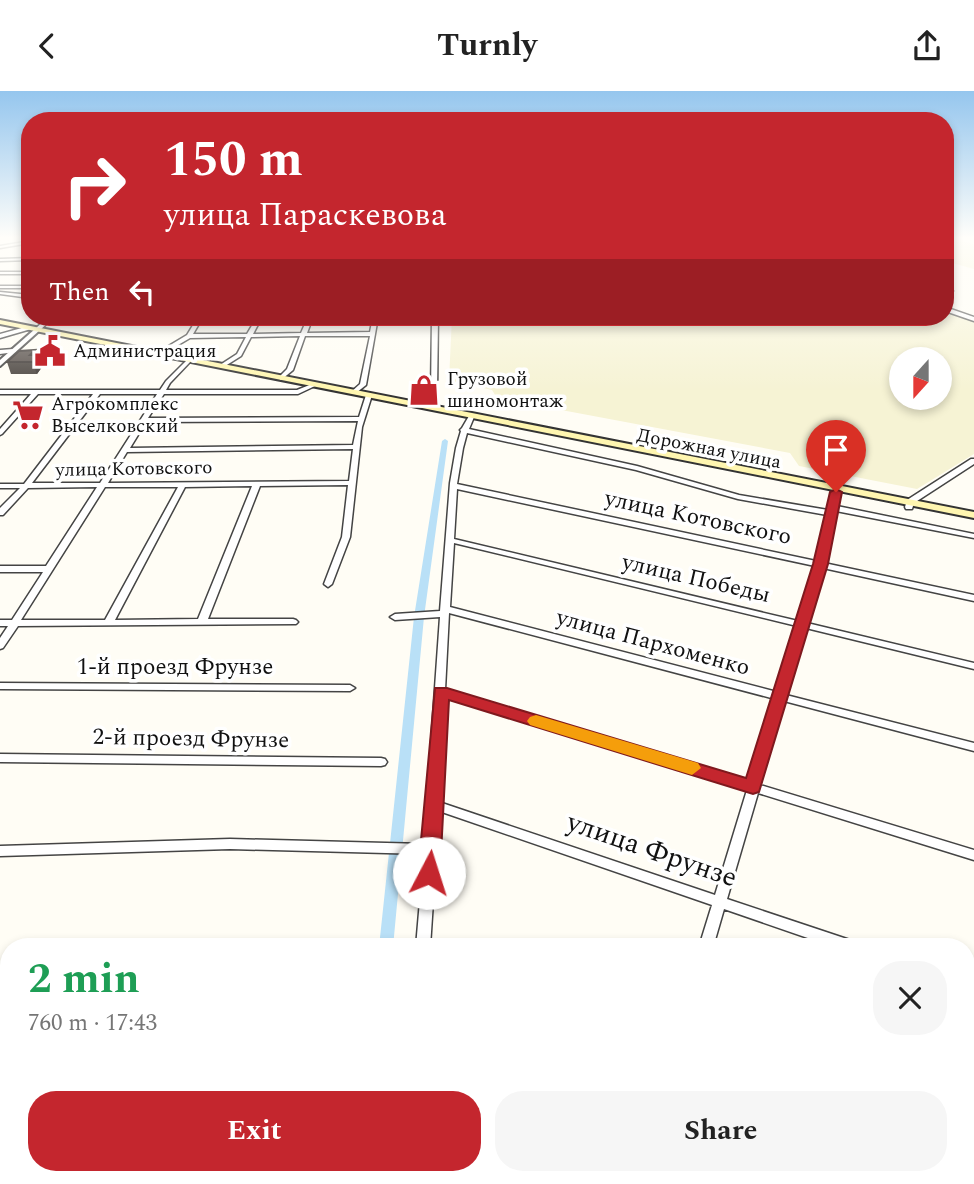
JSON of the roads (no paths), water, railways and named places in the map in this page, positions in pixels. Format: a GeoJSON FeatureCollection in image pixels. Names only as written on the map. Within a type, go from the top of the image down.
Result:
{"type":"FeatureCollection","features":[{"type":"Feature","properties":{"kind":"main road","name":"Дорожная улица"},"geometry":{"type":"LineString","coordinates":[[0,322],[32,331],[354,392],[909,505]]}},
{"type":"Feature","properties":{"kind":"main road","name":"Дорожная улица"},"geometry":{"type":"LineString","coordinates":[[433,408],[836,492],[974,517]]}},
{"type":"Feature","properties":{"kind":"street"},"geometry":{"type":"LineString","coordinates":[[0,293],[21,296]]}},
{"type":"Feature","properties":{"kind":"street"},"geometry":{"type":"LineString","coordinates":[[954,312],[974,319]]}},
{"type":"Feature","properties":{"kind":"street"},"geometry":{"type":"LineString","coordinates":[[0,364],[39,326]]}},
{"type":"Feature","properties":{"kind":"street"},"geometry":{"type":"LineString","coordinates":[[159,354],[189,336],[195,326]]}},
{"type":"Feature","properties":{"kind":"street"},"geometry":{"type":"LineString","coordinates":[[222,366],[239,355],[254,326]]}},
{"type":"Feature","properties":{"kind":"street"},"geometry":{"type":"LineString","coordinates":[[281,379],[290,370],[307,326]]}},
{"type":"Feature","properties":{"kind":"street"},"geometry":{"type":"LineString","coordinates":[[354,392],[363,385],[374,326]]}},
{"type":"Feature","properties":{"kind":"street"},"geometry":{"type":"LineString","coordinates":[[433,408],[435,326]]}},
{"type":"Feature","properties":{"kind":"street"},"geometry":{"type":"LineString","coordinates":[[4,335],[32,331]]}},
{"type":"Feature","properties":{"kind":"street"},"geometry":{"type":"LineString","coordinates":[[189,336],[373,334]]}},
{"type":"Feature","properties":{"kind":"street"},"geometry":{"type":"LineString","coordinates":[[0,352],[13,351]]}},
{"type":"Feature","properties":{"kind":"street"},"geometry":{"type":"LineString","coordinates":[[0,646],[162,393],[178,369],[189,360]]}},
{"type":"Feature","properties":{"kind":"street"},"geometry":{"type":"LineString","coordinates":[[0,392],[298,392],[314,385]]}},
{"type":"Feature","properties":{"kind":"street"},"geometry":{"type":"LineString","coordinates":[[0,433],[36,392]]}},
{"type":"Feature","properties":{"kind":"street"},"geometry":{"type":"LineString","coordinates":[[0,513],[26,486],[97,393]]}},
{"type":"Feature","properties":{"kind":"street"},"geometry":{"type":"LineString","coordinates":[[328,584],[346,537],[355,447],[360,419],[369,395]]}},
{"type":"Feature","properties":{"kind":"street"},"geometry":{"type":"LineString","coordinates":[[424,938],[435,805],[454,486],[463,431],[471,417]]}},
{"type":"Feature","properties":{"kind":"street"},"geometry":{"type":"LineString","coordinates":[[146,420],[360,419]]}},
{"type":"Feature","properties":{"kind":"street"},"geometry":{"type":"LineString","coordinates":[[463,431],[637,468],[738,497],[832,510],[974,536]]}},
{"type":"Feature","properties":{"kind":"street"},"geometry":{"type":"LineString","coordinates":[[127,450],[355,447]]}},
{"type":"Feature","properties":{"kind":"street"},"geometry":{"type":"LineString","coordinates":[[909,505],[974,461]]}},
{"type":"Feature","properties":{"kind":"street","name":"улица Котовского"},"geometry":{"type":"LineString","coordinates":[[0,486],[352,483]]}},
{"type":"Feature","properties":{"kind":"street"},"geometry":{"type":"LineString","coordinates":[[109,622],[183,484]]}},
{"type":"Feature","properties":{"kind":"street"},"geometry":{"type":"LineString","coordinates":[[202,622],[257,484]]}},
{"type":"Feature","properties":{"kind":"street","name":"улица Котовского"},"geometry":{"type":"LineString","coordinates":[[454,486],[974,598]]}},
{"type":"Feature","properties":{"kind":"street"},"geometry":{"type":"LineString","coordinates":[[708,938],[779,696],[821,564],[836,492]]}},
{"type":"Feature","properties":{"kind":"street","name":"улица Победы"},"geometry":{"type":"LineString","coordinates":[[450,541],[974,666]]}},
{"type":"Feature","properties":{"kind":"street"},"geometry":{"type":"LineString","coordinates":[[0,569],[48,569]]}},
{"type":"Feature","properties":{"kind":"street","name":"улица Пархоменко"},"geometry":{"type":"LineString","coordinates":[[396,617],[445,611],[974,747]]}},
{"type":"Feature","properties":{"kind":"street"},"geometry":{"type":"LineString","coordinates":[[0,623],[293,622]]}},
{"type":"Feature","properties":{"kind":"street","name":"1-й проезд Фрунзе"},"geometry":{"type":"LineString","coordinates":[[0,686],[350,688]]}},
{"type":"Feature","properties":{"kind":"street"},"geometry":{"type":"LineString","coordinates":[[441,692],[974,855]]}},
{"type":"Feature","properties":{"kind":"street","name":"2-й проезд Фрунзе"},"geometry":{"type":"LineString","coordinates":[[0,758],[381,762]]}},
{"type":"Feature","properties":{"kind":"street","name":"улица Фрунзе"},"geometry":{"type":"LineString","coordinates":[[435,805],[827,938]]}},
{"type":"Feature","properties":{"kind":"street"},"geometry":{"type":"LineString","coordinates":[[0,851],[230,844],[431,849]]}},
{"type":"Feature","properties":{"kind":"waterway"},"geometry":{"type":"LineString","coordinates":[[387,938],[419,617],[445,441]]}},
{"type":"Feature","properties":{"kind":"place","name":"Администрация"},"geometry":{"type":"Point","coordinates":[50,351]}},
{"type":"Feature","properties":{"kind":"place","name":"Грузовой шиномонтаж"},"geometry":{"type":"Point","coordinates":[424,390]}},
{"type":"Feature","properties":{"kind":"place","name":"Агрокомплекс Выселковский"},"geometry":{"type":"Point","coordinates":[28,415]}}]}
